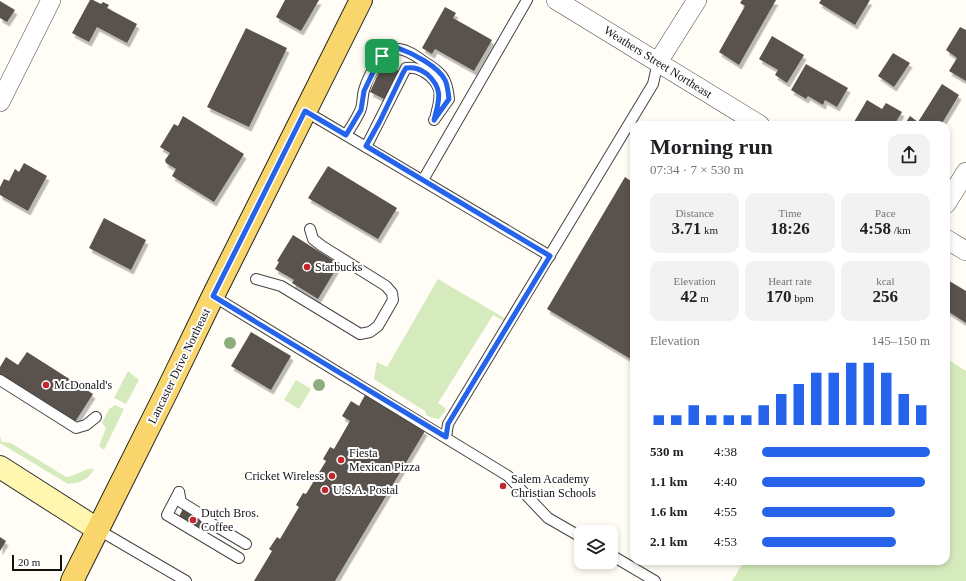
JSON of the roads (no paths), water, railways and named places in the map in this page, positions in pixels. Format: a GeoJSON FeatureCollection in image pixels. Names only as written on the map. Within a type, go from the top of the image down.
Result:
{"type":"FeatureCollection","features":[{"type":"Feature","properties":{"kind":"main road","name":"Lancaster Drive Northeast"},"geometry":{"type":"LineString","coordinates":[[72,581],[361,0]]}},
{"type":"Feature","properties":{"kind":"street"},"geometry":{"type":"LineString","coordinates":[[0,102],[51,0]]}},
{"type":"Feature","properties":{"kind":"street","name":"Weathers Street Northeast"},"geometry":{"type":"LineString","coordinates":[[556,0],[754,121]]}},
{"type":"Feature","properties":{"kind":"street"},"geometry":{"type":"LineString","coordinates":[[658,62],[698,0]]}},
{"type":"Feature","properties":{"kind":"street"},"geometry":{"type":"LineString","coordinates":[[950,198],[966,172]]}},
{"type":"Feature","properties":{"kind":"street"},"geometry":{"type":"LineString","coordinates":[[950,241],[966,251]]}},
{"type":"Feature","properties":{"kind":"street"},"geometry":{"type":"LineString","coordinates":[[0,467],[97,529]]}},
{"type":"Feature","properties":{"kind":"lane"},"geometry":{"type":"LineString","coordinates":[[423,180],[527,0]]}},
{"type":"Feature","properties":{"kind":"lane"},"geometry":{"type":"LineString","coordinates":[[346,135],[361,110],[364,91],[377,64],[382,56],[388,51],[398,48],[409,52],[440,72],[445,80],[449,99],[434,120],[439,100],[439,90],[433,80],[423,71],[414,67],[406,68],[366,146]]}},
{"type":"Feature","properties":{"kind":"lane"},"geometry":{"type":"LineString","coordinates":[[631,121],[653,84],[658,62]]}},
{"type":"Feature","properties":{"kind":"lane"},"geometry":{"type":"LineString","coordinates":[[305,111],[550,256]]}},
{"type":"Feature","properties":{"kind":"lane"},"geometry":{"type":"LineString","coordinates":[[446,437],[448,424],[630,122]]}},
{"type":"Feature","properties":{"kind":"lane"},"geometry":{"type":"LineString","coordinates":[[256,278],[281,286],[360,334],[370,332],[378,326],[393,300],[392,293],[386,286],[313,239],[310,229]]}},
{"type":"Feature","properties":{"kind":"lane"},"geometry":{"type":"LineString","coordinates":[[213,296],[508,476],[548,518],[574,533]]}},
{"type":"Feature","properties":{"kind":"lane"},"geometry":{"type":"LineString","coordinates":[[0,380],[76,428],[86,425],[96,417]]}},
{"type":"Feature","properties":{"kind":"lane"},"geometry":{"type":"LineString","coordinates":[[239,558],[167,515],[179,492],[181,502],[202,515],[209,522],[246,544]]}},
{"type":"Feature","properties":{"kind":"lane"},"geometry":{"type":"LineString","coordinates":[[97,529],[186,581]]}},
{"type":"Feature","properties":{"kind":"lane"},"geometry":{"type":"LineString","coordinates":[[618,559],[655,581]]}},
{"type":"Feature","properties":{"kind":"place","name":"Starbucks"},"geometry":{"type":"Point","coordinates":[307,267]}},
{"type":"Feature","properties":{"kind":"place","name":"McDonald's"},"geometry":{"type":"Point","coordinates":[46,385]}},
{"type":"Feature","properties":{"kind":"place","name":"Fiesta Mexican Pizza"},"geometry":{"type":"Point","coordinates":[341,460]}},
{"type":"Feature","properties":{"kind":"place","name":"Cricket Wireless"},"geometry":{"type":"Point","coordinates":[332,476]}},
{"type":"Feature","properties":{"kind":"place","name":"Salem Academy Christian Schools"},"geometry":{"type":"Point","coordinates":[503,486]}},
{"type":"Feature","properties":{"kind":"place","name":"U.S.A. Postal"},"geometry":{"type":"Point","coordinates":[325,490]}},
{"type":"Feature","properties":{"kind":"place","name":"Dutch Bros. Coffee"},"geometry":{"type":"Point","coordinates":[193,520]}}]}
